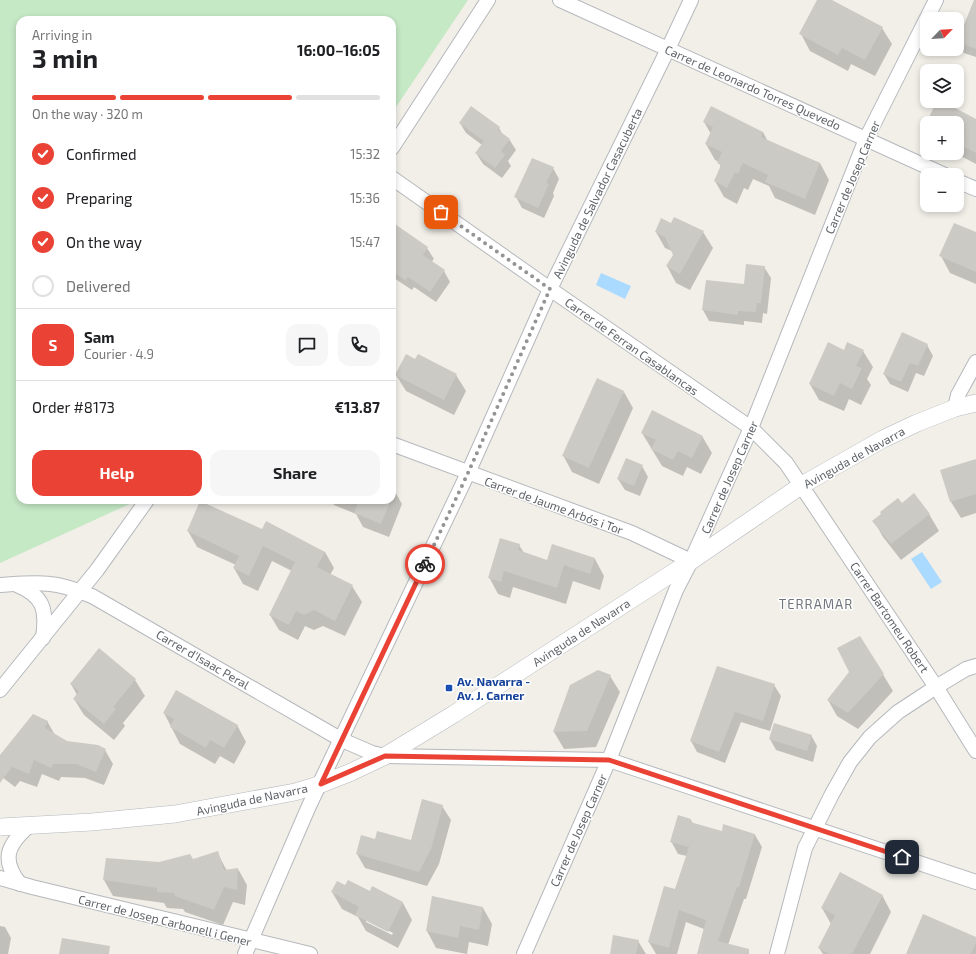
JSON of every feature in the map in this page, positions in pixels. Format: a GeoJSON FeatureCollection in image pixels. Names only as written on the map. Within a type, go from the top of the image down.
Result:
{"type":"FeatureCollection","features":[{"type":"Feature","properties":{"kind":"street"},"geometry":{"type":"LineString","coordinates":[[396,142],[488,0]]}},
{"type":"Feature","properties":{"kind":"street","name":"Carrer de Leonardo Torres Quevedo"},"geometry":{"type":"LineString","coordinates":[[560,0],[930,168]]}},
{"type":"Feature","properties":{"kind":"street","name":"Avinguda de Salvador Casacuberta"},"geometry":{"type":"LineString","coordinates":[[245,954],[309,806],[321,784],[468,473],[550,289],[691,0]]}},
{"type":"Feature","properties":{"kind":"street","name":"Carrer de Josep Carner"},"geometry":{"type":"LineString","coordinates":[[524,954],[609,760],[676,590],[691,561],[751,428],[866,139],[936,0]]}},
{"type":"Feature","properties":{"kind":"street","name":"Carrer de Ferran Casablancas"},"geometry":{"type":"LineString","coordinates":[[396,181],[751,428],[786,463],[802,485]]}},
{"type":"Feature","properties":{"kind":"street"},"geometry":{"type":"LineString","coordinates":[[964,184],[976,190]]}},
{"type":"Feature","properties":{"kind":"street"},"geometry":{"type":"LineString","coordinates":[[955,408],[958,395],[976,362]]}},
{"type":"Feature","properties":{"kind":"street","name":"Avinguda de Navarra"},"geometry":{"type":"LineString","coordinates":[[0,827],[92,822],[175,814],[295,792],[321,784],[385,756],[454,714],[691,561],[802,485],[884,439],[917,423],[955,408],[976,403]]}},
{"type":"Feature","properties":{"kind":"street","name":"Carrer de Jaume Arbós i Tor"},"geometry":{"type":"LineString","coordinates":[[396,446],[632,533],[691,561]]}},
{"type":"Feature","properties":{"kind":"street","name":"Carrer Bartomeu Robert"},"geometry":{"type":"LineString","coordinates":[[802,485],[976,750]]}},
{"type":"Feature","properties":{"kind":"street"},"geometry":{"type":"LineString","coordinates":[[0,690],[81,592],[144,504]]}},
{"type":"Feature","properties":{"kind":"street","name":"Carrer d'Isaac Peral"},"geometry":{"type":"LineString","coordinates":[[0,585],[35,583],[51,584],[92,596],[342,740],[372,753],[385,756],[609,760],[976,882]]}},
{"type":"Feature","properties":{"kind":"street","name":"Carrer d'Isaac Peral"},"geometry":{"type":"LineString","coordinates":[[14,585],[33,593],[38,598],[44,614],[45,625],[43,638]]}},
{"type":"Feature","properties":{"kind":"street"},"geometry":{"type":"LineString","coordinates":[[777,954],[805,848],[814,828],[850,762],[870,737],[898,712],[966,669],[976,666]]}},
{"type":"Feature","properties":{"kind":"street"},"geometry":{"type":"LineString","coordinates":[[20,884],[13,874],[9,864],[9,852],[18,837],[30,825]]}},
{"type":"Feature","properties":{"kind":"street","name":"Carrer de Josep Carbonell i Gener"},"geometry":{"type":"LineString","coordinates":[[0,878],[310,954]]}},
{"type":"Feature","properties":{"kind":"green space"},"geometry":{"type":"Polygon","coordinates":[[[0,0],[468,0],[396,107],[396,16],[16,16],[16,504],[130,504],[0,563],[0,0]]]}},
{"type":"Feature","properties":{"kind":"water"},"geometry":{"type":"Polygon","coordinates":[[[601,273],[631,286],[625,299],[596,285],[601,273]]]}},
{"type":"Feature","properties":{"kind":"water"},"geometry":{"type":"Polygon","coordinates":[[[922,552],[942,582],[931,589],[911,559],[922,552]]]}},
{"type":"Feature","properties":{"kind":"building"},"geometry":{"type":"Polygon","coordinates":[[[817,0],[832,0],[883,27],[865,60],[842,48],[838,55],[799,34],[817,0]]]}},
{"type":"Feature","properties":{"kind":"building"},"geometry":{"type":"Polygon","coordinates":[[[974,0],[976,0],[976,49],[964,45],[964,25],[974,0]]]}},
{"type":"Feature","properties":{"kind":"building"},"geometry":{"type":"Polygon","coordinates":[[[471,106],[500,127],[498,130],[510,139],[501,151],[505,155],[495,168],[475,153],[484,141],[459,123],[471,106]]]}},
{"type":"Feature","properties":{"kind":"building"},"geometry":{"type":"Polygon","coordinates":[[[711,106],[763,132],[761,137],[820,163],[805,199],[765,182],[768,175],[743,163],[738,174],[735,172],[727,188],[714,181],[721,165],[717,163],[722,152],[705,144],[713,127],[703,122],[711,106]]]}},
{"type":"Feature","properties":{"kind":"building"},"geometry":{"type":"Polygon","coordinates":[[[934,108],[955,108],[976,119],[976,153],[964,147],[964,116],[930,116],[934,108]]]}},
{"type":"Feature","properties":{"kind":"building"},"geometry":{"type":"Polygon","coordinates":[[[532,158],[554,167],[546,183],[549,184],[538,208],[514,197],[532,158]]]}},
{"type":"Feature","properties":{"kind":"building"},"geometry":{"type":"Polygon","coordinates":[[[674,217],[704,231],[680,274],[666,266],[673,255],[665,237],[655,232],[661,218],[671,223],[674,217]]]}},
{"type":"Feature","properties":{"kind":"building"},"geometry":{"type":"Polygon","coordinates":[[[954,223],[976,232],[976,272],[939,256],[954,223]]]}},
{"type":"Feature","properties":{"kind":"building"},"geometry":{"type":"Polygon","coordinates":[[[396,225],[428,247],[423,255],[445,270],[430,292],[408,277],[405,280],[396,274],[396,225]]]}},
{"type":"Feature","properties":{"kind":"building"},"geometry":{"type":"Polygon","coordinates":[[[746,264],[765,266],[761,303],[757,303],[756,312],[738,311],[738,315],[702,310],[706,280],[744,284],[746,264]]]}},
{"type":"Feature","properties":{"kind":"building"},"geometry":{"type":"Polygon","coordinates":[[[902,332],[928,344],[918,366],[910,363],[901,382],[883,374],[902,332]]]}},
{"type":"Feature","properties":{"kind":"building"},"geometry":{"type":"Polygon","coordinates":[[[828,342],[844,350],[847,342],[864,350],[856,366],[862,368],[852,389],[840,383],[834,396],[809,384],[828,342]]]}},
{"type":"Feature","properties":{"kind":"building"},"geometry":{"type":"Polygon","coordinates":[[[406,354],[415,359],[418,354],[457,374],[444,400],[396,376],[406,354]]]}},
{"type":"Feature","properties":{"kind":"building"},"geometry":{"type":"Polygon","coordinates":[[[597,378],[624,391],[589,468],[562,456],[597,378]]]}},
{"type":"Feature","properties":{"kind":"building"},"geometry":{"type":"Polygon","coordinates":[[[652,410],[703,436],[692,458],[678,451],[673,460],[651,449],[656,440],[641,433],[652,410]]]}},
{"type":"Feature","properties":{"kind":"building"},"geometry":{"type":"Polygon","coordinates":[[[626,458],[643,465],[634,486],[617,479],[626,458]]]}},
{"type":"Feature","properties":{"kind":"building"},"geometry":{"type":"Polygon","coordinates":[[[976,459],[976,494],[950,502],[940,470],[976,459]]]}},
{"type":"Feature","properties":{"kind":"building"},"geometry":{"type":"Polygon","coordinates":[[[914,493],[930,514],[891,544],[872,521],[881,514],[880,512],[898,498],[902,503],[914,493]]]}},
{"type":"Feature","properties":{"kind":"building"},"geometry":{"type":"Polygon","coordinates":[[[199,504],[207,504],[262,529],[266,521],[325,552],[317,567],[353,585],[335,621],[314,610],[304,615],[296,611],[289,625],[269,615],[295,562],[263,546],[249,576],[233,568],[239,556],[187,531],[199,504]]]}},
{"type":"Feature","properties":{"kind":"building"},"geometry":{"type":"Polygon","coordinates":[[[357,504],[389,504],[381,524],[354,513],[357,504]]]}},
{"type":"Feature","properties":{"kind":"building"},"geometry":{"type":"Polygon","coordinates":[[[500,538],[520,544],[518,550],[547,560],[552,544],[595,558],[590,574],[564,565],[557,588],[504,571],[501,582],[488,578],[500,538]]]}},
{"type":"Feature","properties":{"kind":"building"},"geometry":{"type":"Polygon","coordinates":[[[860,636],[884,674],[848,713],[827,700],[849,672],[837,648],[860,636]]]}},
{"type":"Feature","properties":{"kind":"building"},"geometry":{"type":"Polygon","coordinates":[[[99,648],[136,679],[113,707],[116,709],[104,724],[73,699],[79,691],[70,684],[99,648]]]}},
{"type":"Feature","properties":{"kind":"building"},"geometry":{"type":"Polygon","coordinates":[[[717,666],[775,684],[763,721],[735,712],[719,752],[690,741],[717,666]]]}},
{"type":"Feature","properties":{"kind":"building"},"geometry":{"type":"Polygon","coordinates":[[[598,670],[611,675],[587,731],[553,732],[570,685],[598,670]]]}},
{"type":"Feature","properties":{"kind":"building"},"geometry":{"type":"Polygon","coordinates":[[[176,690],[238,725],[224,748],[210,740],[206,748],[170,727],[174,719],[163,713],[176,690]]]}},
{"type":"Feature","properties":{"kind":"building"},"geometry":{"type":"Polygon","coordinates":[[[33,714],[48,721],[45,728],[67,741],[98,745],[106,749],[96,772],[76,764],[53,764],[51,768],[34,760],[29,774],[12,767],[0,783],[0,755],[33,714]]]}},
{"type":"Feature","properties":{"kind":"building"},"geometry":{"type":"Polygon","coordinates":[[[774,723],[812,735],[807,751],[769,739],[774,723]]]}},
{"type":"Feature","properties":{"kind":"building"},"geometry":{"type":"Polygon","coordinates":[[[422,799],[443,805],[431,849],[419,872],[356,854],[361,835],[375,839],[377,831],[411,840],[422,799]]]}},
{"type":"Feature","properties":{"kind":"building"},"geometry":{"type":"Polygon","coordinates":[[[678,815],[691,819],[690,822],[722,831],[723,824],[755,834],[739,887],[737,887],[718,941],[749,949],[749,954],[697,954],[706,920],[679,910],[669,948],[648,942],[664,886],[675,889],[689,847],[670,842],[678,815]]]}},
{"type":"Feature","properties":{"kind":"building"},"geometry":{"type":"Polygon","coordinates":[[[218,851],[224,870],[238,868],[237,890],[224,887],[214,910],[175,896],[174,893],[157,892],[157,888],[103,880],[106,858],[159,862],[190,854],[193,859],[218,851]]]}},
{"type":"Feature","properties":{"kind":"building"},"geometry":{"type":"Polygon","coordinates":[[[840,872],[883,895],[852,954],[829,954],[818,948],[835,915],[821,908],[840,872]]]}},
{"type":"Feature","properties":{"kind":"building"},"geometry":{"type":"Polygon","coordinates":[[[348,880],[370,891],[372,886],[403,902],[388,932],[355,915],[359,907],[331,892],[337,881],[345,885],[348,880]]]}},
{"type":"Feature","properties":{"kind":"building"},"geometry":{"type":"Polygon","coordinates":[[[432,896],[483,907],[479,930],[460,926],[458,938],[426,931],[432,896]]]}},
{"type":"Feature","properties":{"kind":"building"},"geometry":{"type":"Polygon","coordinates":[[[923,914],[976,937],[976,943],[971,954],[906,954],[923,914]]]}},
{"type":"Feature","properties":{"kind":"building"},"geometry":{"type":"Polygon","coordinates":[[[613,935],[639,940],[636,954],[610,954],[613,935]]]}},
{"type":"Feature","properties":{"kind":"building"},"geometry":{"type":"Polygon","coordinates":[[[62,938],[110,946],[109,954],[59,954],[62,938]]]}},
{"type":"Feature","properties":{"kind":"way so far"},"geometry":{"type":"LineString","coordinates":[[425,564],[468,473],[550,289],[441,212]]}},
{"type":"Feature","properties":{"kind":"place","name":"Av. Navarra - Av. J. Carner"},"geometry":{"type":"Point","coordinates":[449,688]}},
{"type":"Feature","properties":{"kind":"district","name":"TERRAMAR"},"geometry":{"type":"Point","coordinates":[816,604]}},
{"type":"Feature","properties":{"kind":"route"},"geometry":{"type":"LineString","coordinates":[[425,564],[321,784],[385,756],[609,760],[902,857]]}}]}
